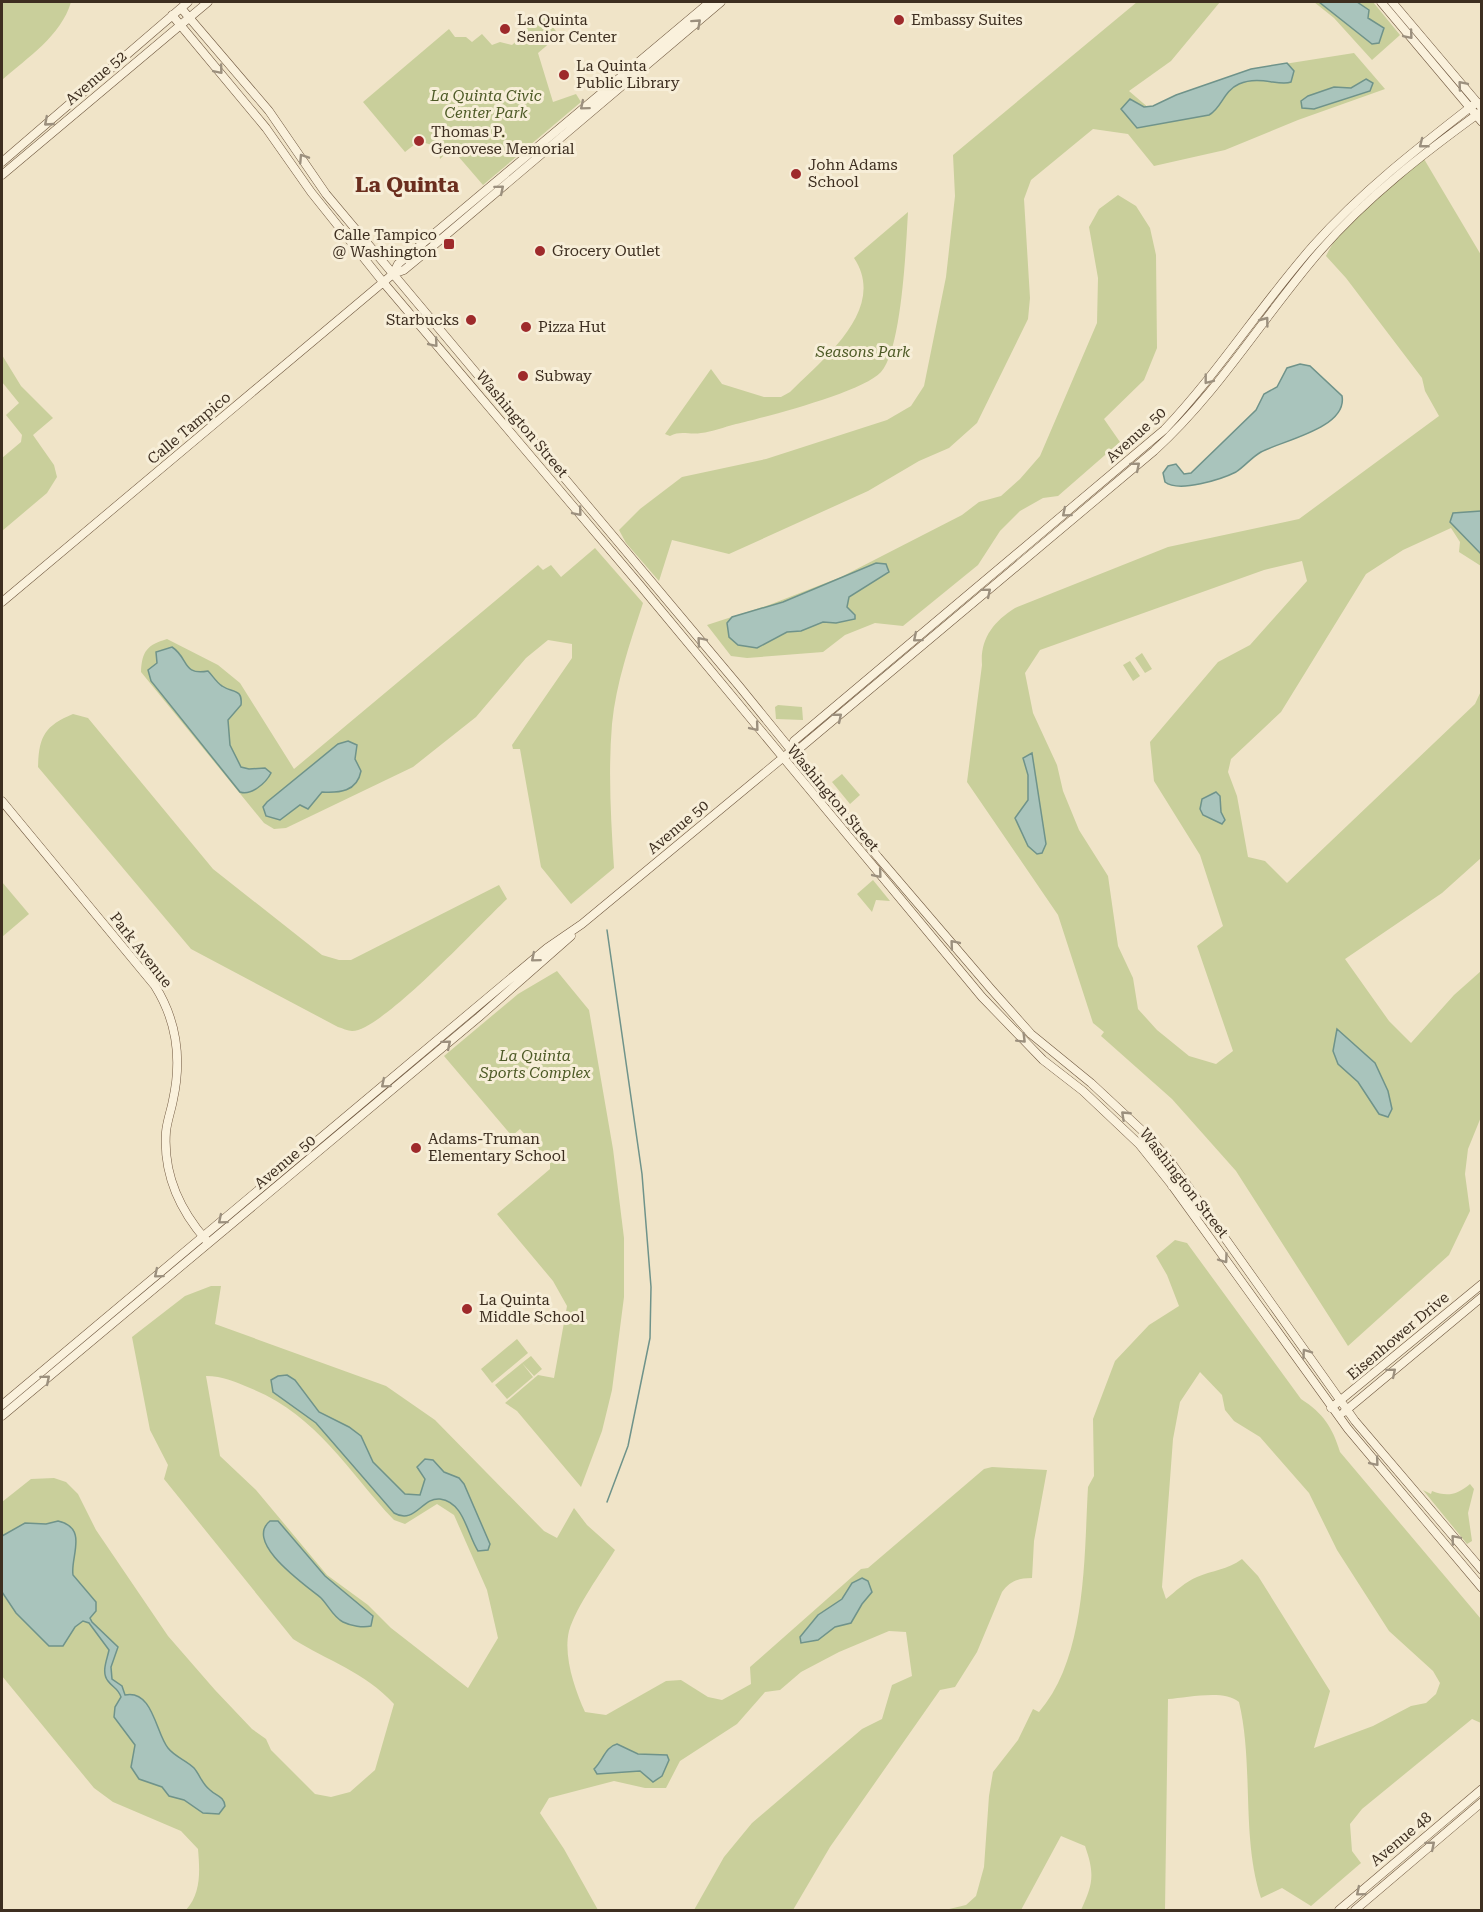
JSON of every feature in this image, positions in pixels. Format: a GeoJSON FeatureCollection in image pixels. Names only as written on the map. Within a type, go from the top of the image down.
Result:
{"type":"FeatureCollection","features":[{"type":"Feature","properties":{"kind":"main road","name":"Avenue 52"},"geometry":{"type":"LineString","coordinates":[[2,162],[188,2]]}},
{"type":"Feature","properties":{"kind":"main road","name":"Avenue 52"},"geometry":{"type":"LineString","coordinates":[[2,175],[208,2]]}},
{"type":"Feature","properties":{"kind":"main road","name":"Calle Tampico"},"geometry":{"type":"LineString","coordinates":[[393,274],[398,264],[683,22],[710,2]]}},
{"type":"Feature","properties":{"kind":"main road","name":"Calle Tampico"},"geometry":{"type":"LineString","coordinates":[[2,602],[383,282],[393,274],[404,270],[433,246],[721,2]]}},
{"type":"Feature","properties":{"kind":"main road"},"geometry":{"type":"LineString","coordinates":[[1381,2],[1470,108]]}},
{"type":"Feature","properties":{"kind":"main road"},"geometry":{"type":"LineString","coordinates":[[1392,2],[1479,109],[1482,122]]}},
{"type":"Feature","properties":{"kind":"main road","name":"Washington Street"},"geometry":{"type":"LineString","coordinates":[[181,8],[269,111],[326,194],[878,857],[1031,1034],[1091,1083],[1149,1137],[1206,1211],[1340,1401],[1482,1570]]}},
{"type":"Feature","properties":{"kind":"main road","name":"Washington Street"},"geometry":{"type":"LineString","coordinates":[[172,15],[266,128],[310,192],[383,282],[639,584],[982,997],[1043,1060],[1083,1091],[1139,1144],[1173,1186],[1338,1417],[1482,1588]]}},
{"type":"Feature","properties":{"kind":"main road"},"geometry":{"type":"LineString","coordinates":[[648,64],[647,60],[683,22]]}},
{"type":"Feature","properties":{"kind":"main road","name":"Avenue 50"},"geometry":{"type":"LineString","coordinates":[[791,752],[794,741],[1158,435],[1195,397],[1300,261],[1345,211],[1387,173],[1470,108],[1479,109]]}},
{"type":"Feature","properties":{"kind":"main road","name":"Avenue 50"},"geometry":{"type":"LineString","coordinates":[[2,1416],[547,948],[582,924],[791,752],[810,741],[1154,451],[1194,412],[1301,274],[1351,218],[1423,154],[1479,109]]}},
{"type":"Feature","properties":{"kind":"main road"},"geometry":{"type":"LineString","coordinates":[[1222,362],[1230,368]]}},
{"type":"Feature","properties":{"kind":"main road","name":"Park Avenue"},"geometry":{"type":"LineString","coordinates":[[2,801],[155,986],[164,1001],[173,1022],[178,1062],[166,1130],[170,1179],[188,1218],[206,1240]]}},
{"type":"Feature","properties":{"kind":"main road"},"geometry":{"type":"LineString","coordinates":[[1139,1144],[1144,1141],[1166,1164],[1173,1166]]}},
{"type":"Feature","properties":{"kind":"main road"},"geometry":{"type":"LineString","coordinates":[[1173,1186],[1182,1189],[1198,1213],[1206,1211]]}},
{"type":"Feature","properties":{"kind":"main road","name":"Avenue 50"},"geometry":{"type":"LineString","coordinates":[[2,1405],[206,1240]]}},
{"type":"Feature","properties":{"kind":"main road","name":"Eisenhower Drive"},"geometry":{"type":"LineString","coordinates":[[1332,1408],[1482,1284]]}},
{"type":"Feature","properties":{"kind":"main road","name":"Eisenhower Drive"},"geometry":{"type":"LineString","coordinates":[[1338,1417],[1482,1297]]}},
{"type":"Feature","properties":{"kind":"main road","name":"Avenue 48"},"geometry":{"type":"LineString","coordinates":[[1339,1911],[1482,1789]]}},
{"type":"Feature","properties":{"kind":"main road","name":"Avenue 48"},"geometry":{"type":"LineString","coordinates":[[1355,1911],[1482,1802]]}},
{"type":"Feature","properties":{"kind":"green space"},"geometry":{"type":"Polygon","coordinates":[[[2,2],[71,2],[52,36],[2,80],[2,2]]]}},
{"type":"Feature","properties":{"kind":"green space"},"geometry":{"type":"Polygon","coordinates":[[[1137,2],[1220,2],[1171,61],[1129,91],[1150,109],[1190,90],[1265,67],[1354,53],[1385,89],[1298,120],[1225,150],[1154,166],[1128,134],[1093,129],[1031,180],[1024,199],[1030,298],[1028,319],[977,423],[949,448],[919,461],[868,491],[729,554],[672,540],[659,581],[626,543],[619,530],[640,509],[682,477],[766,459],[887,420],[911,406],[924,386],[946,277],[955,196],[953,155],[1137,2]]]}},
{"type":"Feature","properties":{"kind":"green space"},"geometry":{"type":"Polygon","coordinates":[[[1314,2],[1373,2],[1400,35],[1372,60],[1334,18],[1314,2]]]}},
{"type":"Feature","properties":{"kind":"green space","name":"La Quinta Civic Center Park"},"geometry":{"type":"Polygon","coordinates":[[[541,12],[559,35],[538,53],[553,102],[576,94],[581,102],[483,185],[458,156],[451,157],[447,152],[440,159],[438,147],[419,141],[405,152],[363,102],[449,29],[455,37],[466,37],[472,42],[482,34],[492,45],[500,42],[512,45],[541,12]]]}},
{"type":"Feature","properties":{"kind":"green space"},"geometry":{"type":"Polygon","coordinates":[[[1424,159],[1481,255],[1481,566],[1459,552],[1460,542],[1451,528],[1403,550],[1366,574],[1281,712],[1231,759],[1228,772],[1237,796],[1248,857],[1265,861],[1287,883],[1475,704],[1481,691],[1481,858],[1442,893],[1345,959],[1389,1021],[1411,1043],[1454,995],[1481,971],[1481,1117],[1468,1149],[1465,1174],[1470,1211],[1449,1255],[1348,1346],[1236,1171],[1172,1099],[1101,1036],[1104,1032],[1093,1023],[1058,915],[967,782],[983,647],[994,625],[1007,613],[1168,547],[1299,519],[1439,416],[1425,391],[1422,378],[1346,278],[1326,256],[1356,217],[1424,159]],[[1302,561],[1264,570],[1040,650],[1025,673],[1033,713],[1057,765],[1063,791],[1079,830],[1108,876],[1118,946],[1133,978],[1138,1009],[1157,1030],[1189,1056],[1216,1064],[1233,1051],[1197,946],[1223,926],[1200,855],[1154,781],[1150,742],[1218,662],[1250,645],[1307,581],[1302,561]]]}},
{"type":"Feature","properties":{"kind":"green space"},"geometry":{"type":"Polygon","coordinates":[[[1118,195],[1136,206],[1150,228],[1156,255],[1157,348],[1144,380],[1104,419],[1120,442],[1058,496],[1043,498],[1020,511],[1000,531],[978,565],[903,626],[875,623],[845,635],[823,652],[747,658],[731,656],[707,625],[769,605],[841,577],[962,515],[979,502],[1001,496],[1040,456],[1097,323],[1098,278],[1089,227],[1099,209],[1118,195]]]}},
{"type":"Feature","properties":{"kind":"green space","name":"Seasons Park"},"geometry":{"type":"Polygon","coordinates":[[[908,212],[898,320],[894,342],[881,372],[855,388],[790,410],[705,432],[678,433],[670,436],[665,434],[711,369],[722,384],[764,397],[781,397],[790,392],[834,349],[857,314],[863,296],[862,277],[854,258],[908,212]]]}},
{"type":"Feature","properties":{"kind":"green space"},"geometry":{"type":"Polygon","coordinates":[[[2,355],[21,386],[53,418],[33,435],[54,465],[57,477],[47,493],[2,531],[2,458],[21,442],[22,435],[6,415],[19,403],[2,382],[2,355]]]}},
{"type":"Feature","properties":{"kind":"green space"},"geometry":{"type":"Polygon","coordinates":[[[595,548],[643,603],[620,678],[612,724],[610,778],[614,868],[571,904],[541,867],[520,749],[513,749],[512,745],[572,658],[572,644],[548,640],[526,658],[476,717],[413,767],[286,828],[274,829],[264,823],[141,672],[144,654],[147,650],[167,639],[218,665],[240,683],[294,769],[538,565],[543,570],[551,565],[561,577],[595,548]]]}},
{"type":"Feature","properties":{"kind":"green space"},"geometry":{"type":"Polygon","coordinates":[[[1142,653],[1152,669],[1145,673],[1135,658],[1142,653]]]}},
{"type":"Feature","properties":{"kind":"green space"},"geometry":{"type":"Polygon","coordinates":[[[1130,661],[1140,676],[1133,681],[1123,665],[1130,661]]]}},
{"type":"Feature","properties":{"kind":"green space"},"geometry":{"type":"Polygon","coordinates":[[[778,705],[802,707],[803,720],[776,719],[775,707],[778,705]]]}},
{"type":"Feature","properties":{"kind":"green space"},"geometry":{"type":"Polygon","coordinates":[[[73,714],[88,718],[213,869],[322,955],[339,960],[351,960],[499,885],[507,899],[431,974],[385,1014],[366,1027],[352,1031],[338,1027],[191,949],[38,767],[40,748],[45,734],[55,723],[73,714]]]}},
{"type":"Feature","properties":{"kind":"green space"},"geometry":{"type":"Polygon","coordinates":[[[842,774],[860,795],[850,804],[832,782],[842,774]]]}},
{"type":"Feature","properties":{"kind":"green space"},"geometry":{"type":"Polygon","coordinates":[[[873,880],[890,901],[876,900],[872,912],[857,894],[873,880]]]}},
{"type":"Feature","properties":{"kind":"green space"},"geometry":{"type":"Polygon","coordinates":[[[2,882],[29,914],[2,937],[2,882]]]}},
{"type":"Feature","properties":{"kind":"green space","name":"La Quinta Sports Complex"},"geometry":{"type":"Polygon","coordinates":[[[557,971],[589,1010],[613,1149],[624,1238],[624,1297],[612,1390],[602,1431],[581,1487],[517,1411],[505,1403],[538,1375],[554,1378],[567,1306],[553,1281],[497,1214],[550,1169],[550,1162],[520,1129],[512,1136],[444,1056],[518,994],[557,971]]]}},
{"type":"Feature","properties":{"kind":"green space"},"geometry":{"type":"Polygon","coordinates":[[[1175,1240],[1187,1243],[1301,1399],[1326,1422],[1340,1452],[1481,1619],[1481,1723],[1472,1719],[1362,1809],[1350,1824],[1352,1851],[1361,1863],[1311,1906],[1282,1888],[1261,1898],[1251,1850],[1246,1751],[1239,1702],[1232,1698],[1215,1695],[1168,1699],[1165,1910],[1081,1910],[1091,1879],[1088,1856],[1085,1846],[1061,1836],[1021,1910],[945,1910],[966,1905],[976,1896],[984,1867],[993,1772],[1018,1740],[1033,1709],[1039,1712],[1055,1689],[1066,1663],[1075,1635],[1080,1605],[1088,1487],[1094,1476],[1093,1419],[1115,1361],[1149,1325],[1179,1306],[1167,1275],[1156,1256],[1175,1240]],[[1200,1372],[1180,1402],[1173,1439],[1162,1587],[1166,1599],[1193,1579],[1242,1559],[1258,1576],[1330,1691],[1314,1748],[1373,1726],[1411,1706],[1426,1703],[1436,1694],[1440,1683],[1433,1671],[1389,1631],[1337,1550],[1309,1493],[1260,1437],[1234,1421],[1225,1410],[1222,1395],[1200,1372]]]}},
{"type":"Feature","properties":{"kind":"green space"},"geometry":{"type":"Polygon","coordinates":[[[211,1286],[221,1286],[215,1324],[386,1386],[435,1420],[544,1531],[557,1538],[574,1508],[587,1525],[615,1550],[583,1600],[569,1631],[569,1662],[585,1712],[606,1715],[666,1681],[681,1680],[708,1697],[722,1700],[751,1684],[750,1667],[861,1569],[868,1568],[984,1469],[992,1467],[1047,1470],[1034,1541],[1032,1578],[1015,1581],[1002,1592],[977,1652],[955,1687],[940,1690],[830,1847],[793,1910],[694,1910],[724,1857],[752,1823],[862,1729],[882,1719],[892,1685],[912,1676],[906,1632],[889,1631],[839,1652],[801,1672],[780,1690],[765,1692],[737,1724],[680,1761],[666,1788],[645,1788],[614,1781],[549,1798],[540,1813],[564,1849],[598,1910],[186,1910],[197,1889],[198,1849],[181,1831],[113,1802],[94,1788],[2,1676],[2,1502],[31,1479],[54,1478],[66,1482],[78,1494],[96,1530],[168,1636],[215,1690],[252,1729],[266,1739],[271,1750],[315,1794],[331,1797],[350,1792],[375,1770],[394,1704],[359,1675],[293,1639],[164,1479],[168,1465],[150,1430],[132,1337],[185,1296],[211,1286]],[[206,1376],[220,1456],[256,1490],[327,1575],[368,1605],[391,1628],[468,1688],[498,1638],[487,1590],[454,1515],[437,1504],[405,1524],[394,1520],[329,1445],[294,1413],[250,1388],[206,1376]]]}},
{"type":"Feature","properties":{"kind":"green space"},"geometry":{"type":"Polygon","coordinates":[[[517,1339],[528,1353],[492,1383],[481,1369],[517,1339]]]}},
{"type":"Feature","properties":{"kind":"green space"},"geometry":{"type":"Polygon","coordinates":[[[531,1356],[542,1369],[534,1376],[522,1363],[531,1356]]]}},
{"type":"Feature","properties":{"kind":"green space"},"geometry":{"type":"Polygon","coordinates":[[[522,1363],[533,1377],[507,1399],[495,1385],[522,1363]]]}},
{"type":"Feature","properties":{"kind":"green space"},"geometry":{"type":"Polygon","coordinates":[[[1470,1484],[1474,1489],[1468,1513],[1472,1541],[1467,1544],[1423,1490],[1431,1494],[1432,1491],[1452,1494],[1470,1484]]]}},
{"type":"Feature","properties":{"kind":"water"},"geometry":{"type":"Polygon","coordinates":[[[1319,2],[1357,2],[1369,10],[1368,18],[1384,28],[1379,43],[1372,44],[1319,2]]]}},
{"type":"Feature","properties":{"kind":"water"},"geometry":{"type":"Polygon","coordinates":[[[1287,63],[1294,71],[1291,82],[1254,81],[1239,84],[1229,91],[1209,115],[1137,128],[1121,109],[1130,99],[1144,107],[1153,106],[1176,95],[1251,69],[1287,63]]]}},
{"type":"Feature","properties":{"kind":"water"},"geometry":{"type":"Polygon","coordinates":[[[1366,79],[1373,83],[1370,91],[1314,109],[1302,108],[1301,101],[1308,96],[1334,87],[1351,88],[1366,79]]]}},
{"type":"Feature","properties":{"kind":"water"},"geometry":{"type":"Polygon","coordinates":[[[1300,364],[1310,366],[1342,396],[1341,407],[1335,417],[1311,432],[1261,452],[1230,475],[1190,486],[1171,485],[1165,482],[1163,473],[1168,466],[1176,464],[1184,474],[1191,473],[1256,410],[1264,394],[1277,387],[1287,368],[1300,364]]]}},
{"type":"Feature","properties":{"kind":"water"},"geometry":{"type":"Polygon","coordinates":[[[1482,511],[1481,554],[1450,522],[1453,513],[1482,511]]]}},
{"type":"Feature","properties":{"kind":"water"},"geometry":{"type":"Polygon","coordinates":[[[876,563],[886,564],[889,572],[849,597],[847,607],[855,615],[855,619],[836,623],[823,622],[801,631],[787,632],[757,648],[738,645],[729,637],[727,623],[732,617],[783,602],[876,563]]]}},
{"type":"Feature","properties":{"kind":"water"},"geometry":{"type":"Polygon","coordinates":[[[172,647],[190,669],[200,672],[208,671],[220,685],[239,693],[241,705],[228,720],[230,745],[241,767],[265,768],[271,773],[266,781],[253,790],[240,792],[151,681],[148,670],[157,663],[156,652],[172,647]]]}},
{"type":"Feature","properties":{"kind":"water"},"geometry":{"type":"Polygon","coordinates":[[[348,741],[357,745],[355,759],[361,771],[356,783],[346,790],[322,792],[308,809],[300,805],[280,820],[266,816],[263,807],[267,802],[338,744],[348,741]]]}},
{"type":"Feature","properties":{"kind":"water"},"geometry":{"type":"Polygon","coordinates":[[[1032,753],[1046,844],[1042,853],[1037,854],[1028,846],[1015,818],[1028,800],[1028,775],[1023,758],[1032,753]]]}},
{"type":"Feature","properties":{"kind":"water"},"geometry":{"type":"Polygon","coordinates":[[[1216,792],[1220,796],[1221,812],[1225,820],[1222,824],[1203,815],[1200,809],[1202,799],[1216,792]]]}},
{"type":"Feature","properties":{"kind":"water"},"geometry":{"type":"Polygon","coordinates":[[[1337,1029],[1375,1063],[1388,1091],[1392,1109],[1388,1117],[1379,1114],[1358,1082],[1338,1064],[1333,1051],[1337,1029]]]}},
{"type":"Feature","properties":{"kind":"water"},"geometry":{"type":"Polygon","coordinates":[[[287,1375],[295,1380],[319,1412],[349,1427],[361,1436],[373,1462],[405,1494],[420,1495],[425,1479],[417,1467],[425,1459],[433,1460],[444,1472],[459,1478],[464,1484],[490,1544],[488,1550],[478,1551],[460,1512],[448,1501],[440,1499],[428,1502],[408,1516],[394,1513],[316,1423],[273,1392],[271,1380],[287,1375]]]}},
{"type":"Feature","properties":{"kind":"water"},"geometry":{"type":"Polygon","coordinates":[[[58,1521],[73,1530],[76,1536],[73,1575],[96,1602],[96,1611],[90,1618],[118,1647],[111,1667],[112,1679],[122,1686],[125,1695],[134,1695],[148,1705],[168,1748],[194,1768],[207,1788],[223,1800],[225,1806],[219,1814],[203,1813],[184,1800],[169,1796],[162,1787],[139,1779],[131,1767],[135,1745],[114,1717],[115,1707],[121,1697],[105,1674],[109,1650],[89,1623],[83,1621],[75,1627],[63,1646],[49,1646],[16,1613],[2,1592],[2,1536],[25,1523],[46,1524],[58,1521]]]}},
{"type":"Feature","properties":{"kind":"water"},"geometry":{"type":"Polygon","coordinates":[[[270,1521],[278,1521],[325,1576],[373,1616],[371,1626],[353,1626],[340,1620],[321,1598],[280,1563],[265,1541],[264,1530],[270,1521]]]}},
{"type":"Feature","properties":{"kind":"water"},"geometry":{"type":"Polygon","coordinates":[[[862,1578],[868,1581],[872,1592],[851,1623],[835,1627],[818,1640],[801,1643],[800,1637],[818,1615],[842,1599],[852,1583],[862,1578]]]}},
{"type":"Feature","properties":{"kind":"water"},"geometry":{"type":"Polygon","coordinates":[[[617,1744],[638,1754],[667,1755],[669,1760],[662,1776],[653,1782],[640,1771],[597,1774],[594,1769],[607,1751],[617,1744]]]}},
{"type":"Feature","properties":{"kind":"waterway"},"geometry":{"type":"LineString","coordinates":[[607,930],[642,1174],[651,1287],[650,1338],[628,1446],[607,1502]]}},
{"type":"Feature","properties":{"kind":"place","name":"Embassy Suites"},"geometry":{"type":"Point","coordinates":[899,20]}},
{"type":"Feature","properties":{"kind":"place","name":"La Quinta Senior Center"},"geometry":{"type":"Point","coordinates":[505,29]}},
{"type":"Feature","properties":{"kind":"place","name":"La Quinta Public Library"},"geometry":{"type":"Point","coordinates":[564,75]}},
{"type":"Feature","properties":{"kind":"place","name":"Thomas P. Genovese Memorial"},"geometry":{"type":"Point","coordinates":[419,141]}},
{"type":"Feature","properties":{"kind":"place","name":"John Adams School"},"geometry":{"type":"Point","coordinates":[796,174]}},
{"type":"Feature","properties":{"kind":"place","name":"Calle Tampico @ Washington"},"geometry":{"type":"Point","coordinates":[449,244]}},
{"type":"Feature","properties":{"kind":"place","name":"Grocery Outlet"},"geometry":{"type":"Point","coordinates":[540,251]}},
{"type":"Feature","properties":{"kind":"place","name":"Starbucks"},"geometry":{"type":"Point","coordinates":[471,320]}},
{"type":"Feature","properties":{"kind":"place","name":"Pizza Hut"},"geometry":{"type":"Point","coordinates":[526,327]}},
{"type":"Feature","properties":{"kind":"place","name":"Subway"},"geometry":{"type":"Point","coordinates":[523,376]}},
{"type":"Feature","properties":{"kind":"place","name":"Adams-Truman Elementary School"},"geometry":{"type":"Point","coordinates":[416,1148]}},
{"type":"Feature","properties":{"kind":"place","name":"La Quinta Middle School"},"geometry":{"type":"Point","coordinates":[467,1309]}},
{"type":"Feature","properties":{"kind":"district","name":"La Quinta"},"geometry":{"type":"Point","coordinates":[407,185]}}]}
